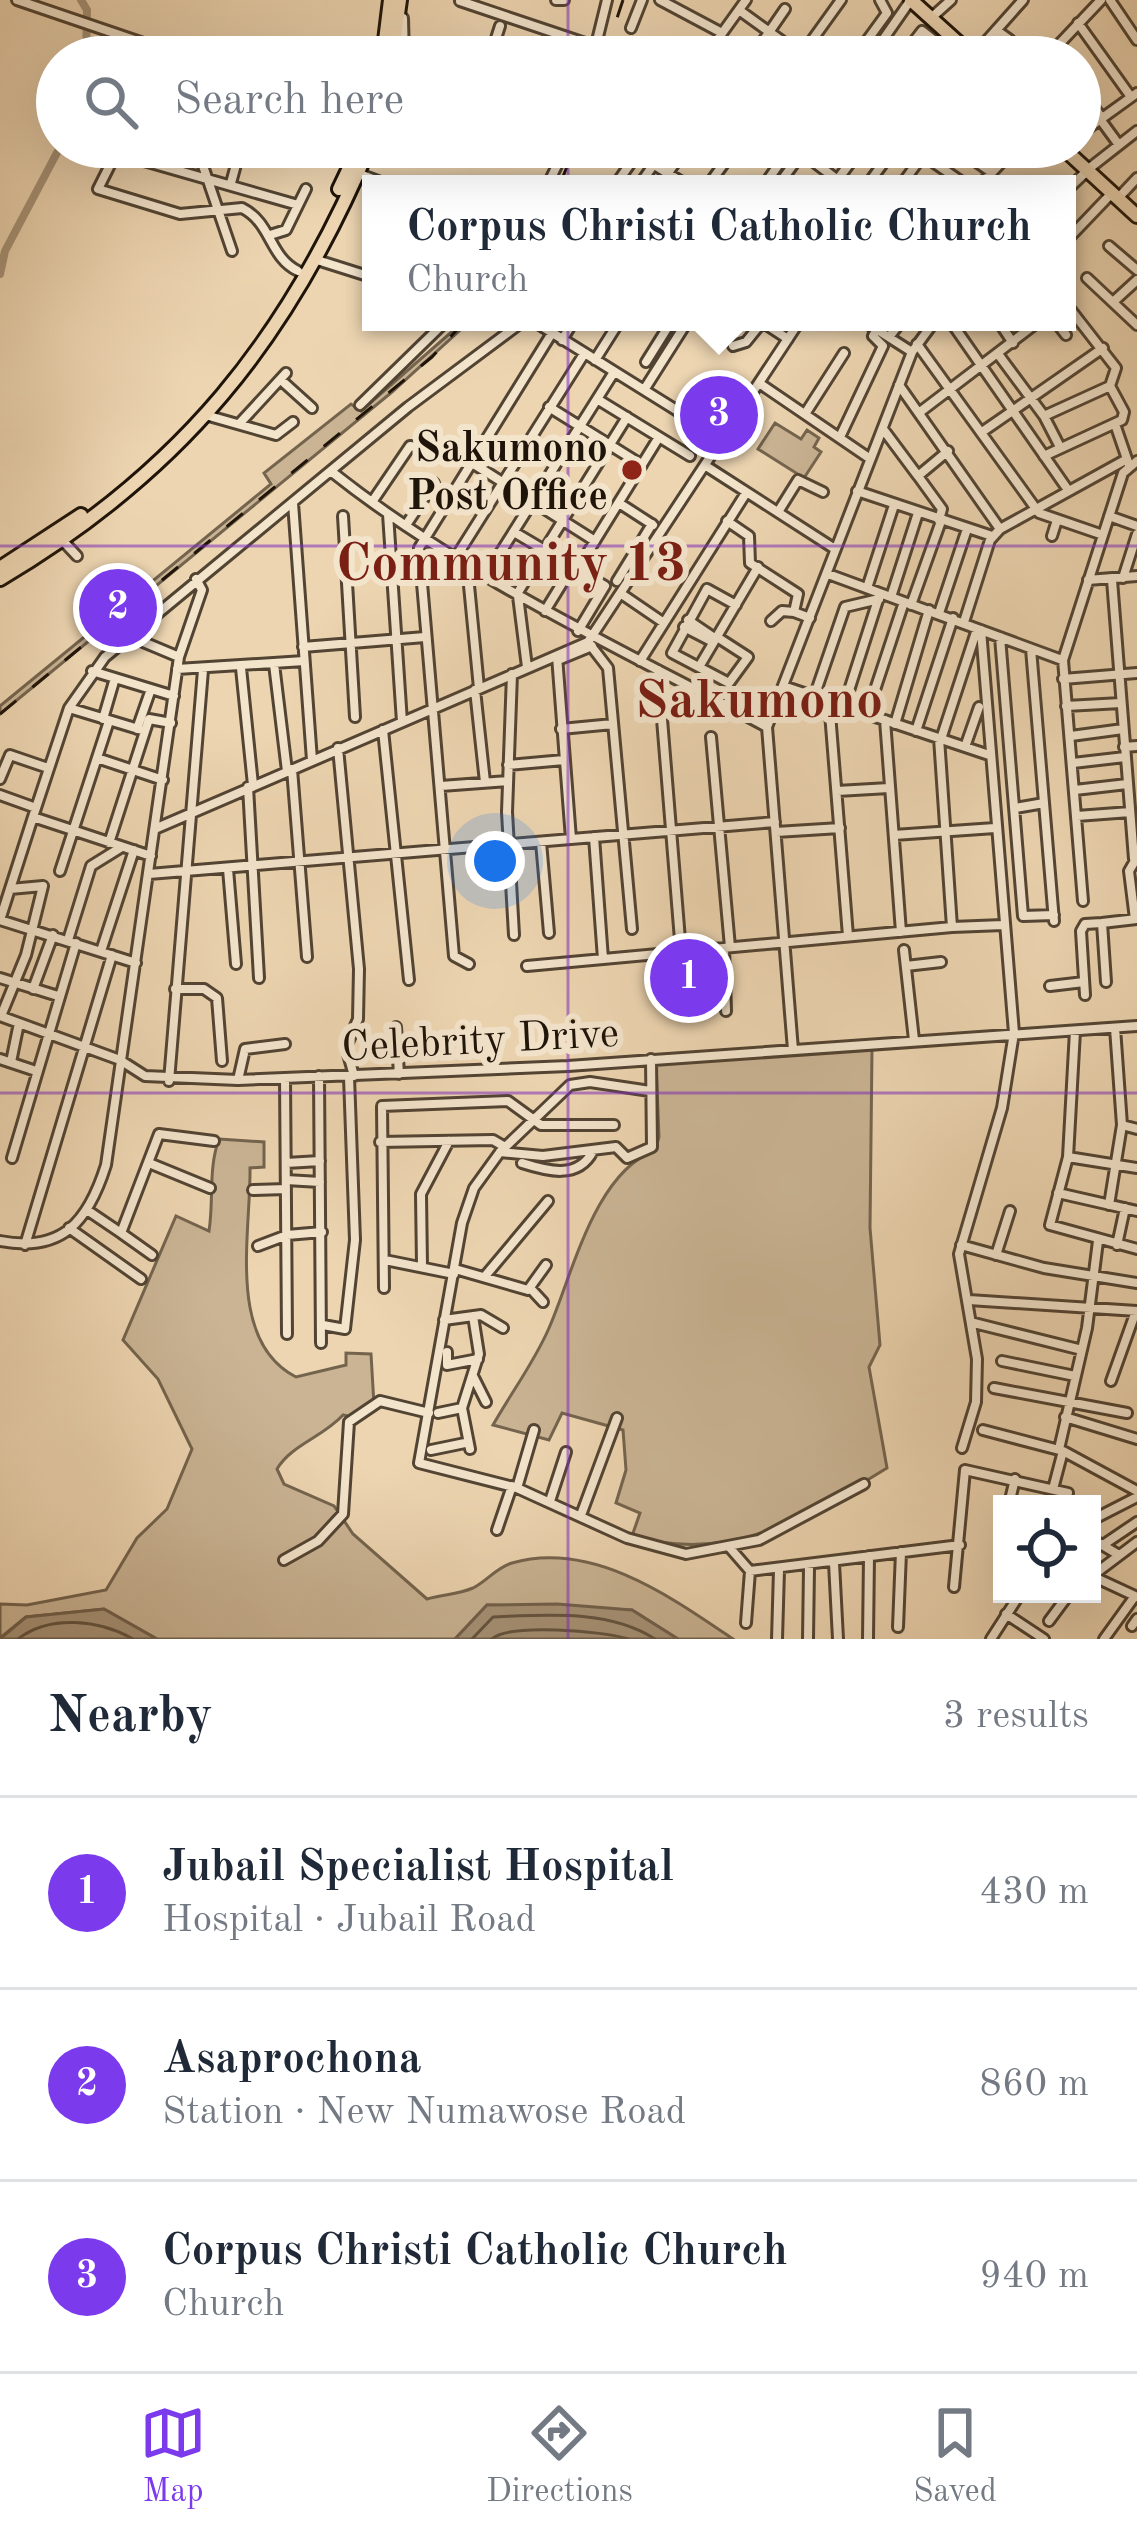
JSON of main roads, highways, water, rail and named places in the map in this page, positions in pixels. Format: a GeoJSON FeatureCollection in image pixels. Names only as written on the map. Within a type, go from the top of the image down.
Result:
{"type":"FeatureCollection","features":[{"type":"Feature","properties":{"kind":"main road"},"geometry":{"type":"LineString","coordinates":[[390,0],[391,36]]}},
{"type":"Feature","properties":{"kind":"main road"},"geometry":{"type":"LineString","coordinates":[[908,1],[950,36]]}},
{"type":"Feature","properties":{"kind":"main road"},"geometry":{"type":"LineString","coordinates":[[908,1],[938,36]]}},
{"type":"Feature","properties":{"kind":"main road"},"geometry":{"type":"LineString","coordinates":[[0,580],[209,416],[267,342],[313,259],[355,168]]}},
{"type":"Feature","properties":{"kind":"main road"},"geometry":{"type":"LineString","coordinates":[[0,568],[60,537],[179,437],[251,352],[356,168]]}},
{"type":"Feature","properties":{"kind":"main road"},"geometry":{"type":"LineString","coordinates":[[1088,168],[1137,213]]}},
{"type":"Feature","properties":{"kind":"water"},"geometry":{"type":"Polygon","coordinates":[[[487,1605],[632,1610],[678,1639],[455,1639],[487,1605]]]}},
{"type":"Feature","properties":{"kind":"water"},"geometry":{"type":"Polygon","coordinates":[[[104,1609],[157,1639],[0,1639],[26,1617],[104,1609]]]}},
{"type":"Feature","properties":{"kind":"waterway"},"geometry":{"type":"LineString","coordinates":[[81,0],[87,10],[86,36]]}},
{"type":"Feature","properties":{"kind":"waterway"},"geometry":{"type":"LineString","coordinates":[[0,274],[5,251],[49,168]]}},
{"type":"Feature","properties":{"kind":"railway"},"geometry":{"type":"LineString","coordinates":[[611,36],[623,0]]}},
{"type":"Feature","properties":{"kind":"railway"},"geometry":{"type":"LineString","coordinates":[[564,175],[566,168]]}},
{"type":"Feature","properties":{"kind":"railway"},"geometry":{"type":"LineString","coordinates":[[0,714],[432,357],[456,331]]}},
{"type":"Feature","properties":{"kind":"place","name":"Corpus Christi Catholic Church"},"geometry":{"type":"Point","coordinates":[719,415]}},
{"type":"Feature","properties":{"kind":"place","name":"Sakumono Post Office"},"geometry":{"type":"Point","coordinates":[632,470]}},
{"type":"Feature","properties":{"kind":"place","name":"Asaprochona"},"geometry":{"type":"Point","coordinates":[118,608]}},
{"type":"Feature","properties":{"kind":"place","name":"Jubail Specialist Hospital"},"geometry":{"type":"Point","coordinates":[689,978]}},
{"type":"Feature","properties":{"kind":"district","name":"Community 13"},"geometry":{"type":"Point","coordinates":[511,561]}},
{"type":"Feature","properties":{"kind":"district","name":"Sakumono"},"geometry":{"type":"Point","coordinates":[759,698]}}]}
